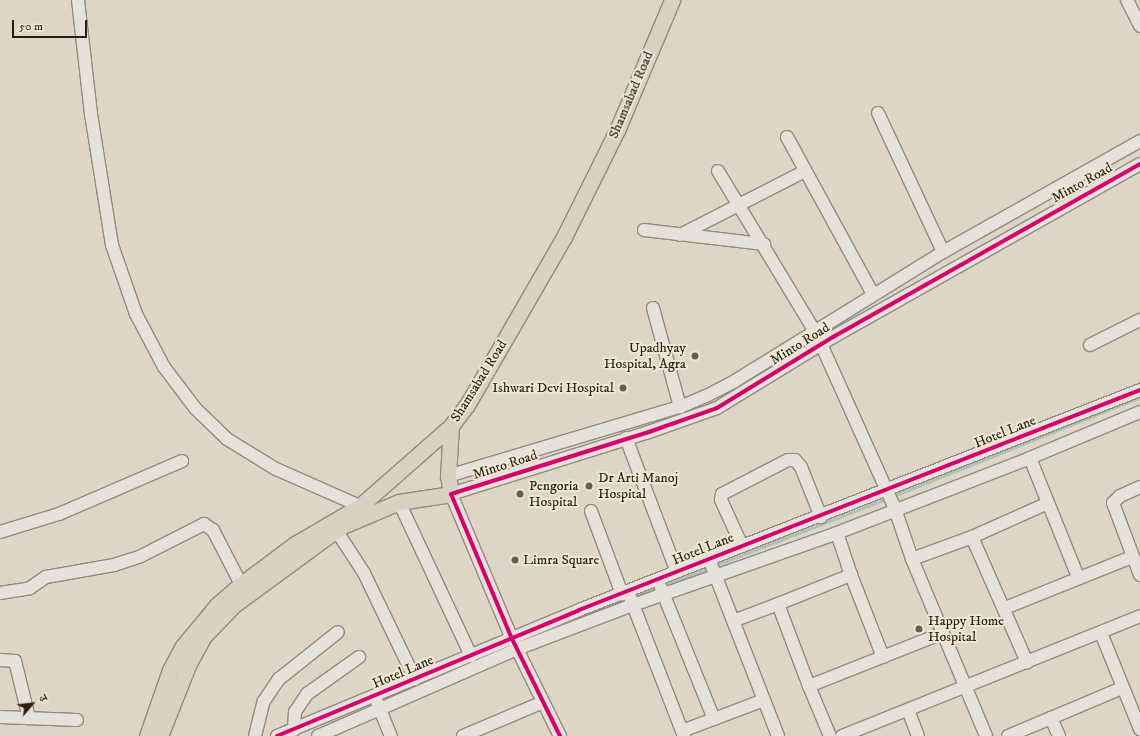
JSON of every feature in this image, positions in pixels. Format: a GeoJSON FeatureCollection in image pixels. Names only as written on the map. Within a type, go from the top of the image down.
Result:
{"type":"FeatureCollection","features":[{"type":"Feature","properties":{"kind":"main road","name":"Shamsabad Road"},"geometry":{"type":"LineString","coordinates":[[147,736],[170,670],[183,646],[199,623],[244,590],[336,530],[362,510],[452,426],[470,398],[564,237],[618,128],[672,0]]}},
{"type":"Feature","properties":{"kind":"main road"},"geometry":{"type":"LineString","coordinates":[[451,494],[448,476],[452,426]]}},
{"type":"Feature","properties":{"kind":"main road","name":"Minto Road"},"geometry":{"type":"LineString","coordinates":[[362,510],[399,502],[451,494]]}},
{"type":"Feature","properties":{"kind":"main road","name":"Shamsabad Road"},"geometry":{"type":"LineString","coordinates":[[160,736],[187,669],[204,636],[244,590],[301,540],[362,510]]}},
{"type":"Feature","properties":{"kind":"street"},"geometry":{"type":"LineString","coordinates":[[78,0],[91,114],[112,245],[136,314],[164,367],[195,408],[227,439],[276,469],[362,510]]}},
{"type":"Feature","properties":{"kind":"street"},"geometry":{"type":"LineString","coordinates":[[1127,0],[1140,26]]}},
{"type":"Feature","properties":{"kind":"street"},"geometry":{"type":"LineString","coordinates":[[878,113],[943,252]]}},
{"type":"Feature","properties":{"kind":"street"},"geometry":{"type":"LineString","coordinates":[[787,137],[874,294]]}},
{"type":"Feature","properties":{"kind":"street","name":"Minto Road"},"geometry":{"type":"LineString","coordinates":[[448,476],[680,407],[735,381],[814,330],[943,252],[1140,141]]}},
{"type":"Feature","properties":{"kind":"street","name":"Minto Road"},"geometry":{"type":"LineString","coordinates":[[451,494],[717,408],[821,344],[1140,164]]}},
{"type":"Feature","properties":{"kind":"street"},"geometry":{"type":"LineString","coordinates":[[718,171],[764,244],[814,330]]}},
{"type":"Feature","properties":{"kind":"street"},"geometry":{"type":"LineString","coordinates":[[680,234],[805,171]]}},
{"type":"Feature","properties":{"kind":"street"},"geometry":{"type":"LineString","coordinates":[[644,230],[764,244]]}},
{"type":"Feature","properties":{"kind":"street"},"geometry":{"type":"LineString","coordinates":[[653,308],[680,407]]}},
{"type":"Feature","properties":{"kind":"street"},"geometry":{"type":"LineString","coordinates":[[1090,345],[1140,320]]}},
{"type":"Feature","properties":{"kind":"street"},"geometry":{"type":"LineString","coordinates":[[821,344],[895,509],[912,559],[986,736]]}},
{"type":"Feature","properties":{"kind":"street","name":"Hotel Lane"},"geometry":{"type":"LineString","coordinates":[[377,703],[415,679],[471,656],[515,645],[625,592],[821,517],[1140,390]]}},
{"type":"Feature","properties":{"kind":"street"},"geometry":{"type":"LineString","coordinates":[[278,736],[294,730],[319,731],[377,703],[515,645],[837,533],[895,509],[1030,458],[1140,412]]}},
{"type":"Feature","properties":{"kind":"street"},"geometry":{"type":"LineString","coordinates":[[626,438],[677,572]]}},
{"type":"Feature","properties":{"kind":"street"},"geometry":{"type":"LineString","coordinates":[[1030,458],[1078,577]]}},
{"type":"Feature","properties":{"kind":"street"},"geometry":{"type":"LineString","coordinates":[[742,546],[721,500],[722,494],[788,460],[795,460],[801,467],[821,517]]}},
{"type":"Feature","properties":{"kind":"street"},"geometry":{"type":"LineString","coordinates":[[0,532],[54,516],[182,461]]}},
{"type":"Feature","properties":{"kind":"street"},"geometry":{"type":"LineString","coordinates":[[1140,487],[1120,496],[1113,503],[1140,576]]}},
{"type":"Feature","properties":{"kind":"street"},"geometry":{"type":"LineString","coordinates":[[451,494],[515,645],[560,736]]}},
{"type":"Feature","properties":{"kind":"street"},"geometry":{"type":"LineString","coordinates":[[399,502],[471,656]]}},
{"type":"Feature","properties":{"kind":"street"},"geometry":{"type":"LineString","coordinates":[[912,559],[972,537],[1048,503]]}},
{"type":"Feature","properties":{"kind":"street"},"geometry":{"type":"LineString","coordinates":[[592,511],[625,592],[633,604],[683,733],[714,719],[764,700]]}},
{"type":"Feature","properties":{"kind":"street"},"geometry":{"type":"LineString","coordinates":[[0,593],[30,588],[46,577],[121,563],[141,556],[204,524],[213,530],[244,590]]}},
{"type":"Feature","properties":{"kind":"street"},"geometry":{"type":"LineString","coordinates":[[336,530],[380,604],[415,679]]}},
{"type":"Feature","properties":{"kind":"street"},"geometry":{"type":"LineString","coordinates":[[837,533],[883,657]]}},
{"type":"Feature","properties":{"kind":"street"},"geometry":{"type":"LineString","coordinates":[[972,537],[1005,608],[1027,662]]}},
{"type":"Feature","properties":{"kind":"street"},"geometry":{"type":"LineString","coordinates":[[1005,608],[1078,577],[1132,557]]}},
{"type":"Feature","properties":{"kind":"street"},"geometry":{"type":"LineString","coordinates":[[708,559],[778,736]]}},
{"type":"Feature","properties":{"kind":"street"},"geometry":{"type":"LineString","coordinates":[[733,621],[852,576]]}},
{"type":"Feature","properties":{"kind":"street"},"geometry":{"type":"LineString","coordinates":[[657,580],[714,719]]}},
{"type":"Feature","properties":{"kind":"street"},"geometry":{"type":"LineString","coordinates":[[778,604],[809,686],[830,736]]}},
{"type":"Feature","properties":{"kind":"street"},"geometry":{"type":"LineString","coordinates":[[842,736],[966,688],[1140,616]]}},
{"type":"Feature","properties":{"kind":"street"},"geometry":{"type":"LineString","coordinates":[[255,736],[264,701],[279,679],[315,648],[338,632]]}},
{"type":"Feature","properties":{"kind":"street"},"geometry":{"type":"LineString","coordinates":[[1101,632],[1140,730]]}},
{"type":"Feature","properties":{"kind":"street"},"geometry":{"type":"LineString","coordinates":[[809,686],[943,633]]}},
{"type":"Feature","properties":{"kind":"street"},"geometry":{"type":"LineString","coordinates":[[294,730],[296,712],[307,694],[359,657]]}},
{"type":"Feature","properties":{"kind":"street"},"geometry":{"type":"LineString","coordinates":[[0,660],[15,661],[29,718]]}},
{"type":"Feature","properties":{"kind":"street"},"geometry":{"type":"LineString","coordinates":[[1008,736],[1122,688]]}},
{"type":"Feature","properties":{"kind":"street"},"geometry":{"type":"LineString","coordinates":[[463,736],[543,702]]}},
{"type":"Feature","properties":{"kind":"street"},"geometry":{"type":"LineString","coordinates":[[377,703],[391,736]]}},
{"type":"Feature","properties":{"kind":"street"},"geometry":{"type":"LineString","coordinates":[[908,710],[918,736]]}},
{"type":"Feature","properties":{"kind":"street"},"geometry":{"type":"LineString","coordinates":[[0,717],[77,720]]}},
{"type":"Feature","properties":{"kind":"street"},"geometry":{"type":"LineString","coordinates":[[1051,718],[1059,736]]}},
{"type":"Feature","properties":{"kind":"waterway"},"geometry":{"type":"LineString","coordinates":[[893,496],[1140,397]]}},
{"type":"Feature","properties":{"kind":"waterway"},"geometry":{"type":"LineString","coordinates":[[714,566],[888,498]]}},
{"type":"Feature","properties":{"kind":"waterway"},"geometry":{"type":"LineString","coordinates":[[634,597],[709,568]]}},
{"type":"Feature","properties":{"kind":"waterway"},"geometry":{"type":"LineString","coordinates":[[516,643],[629,599]]}},
{"type":"Feature","properties":{"kind":"cycle path"},"geometry":{"type":"LineString","coordinates":[[560,736],[512,639],[451,494],[646,433],[717,408],[833,337],[1140,164]]}},
{"type":"Feature","properties":{"kind":"cycle path"},"geometry":{"type":"LineString","coordinates":[[277,736],[579,610],[1140,390]]}},
{"type":"Feature","properties":{"kind":"place","name":"Upadhyay Hospital, Agra"},"geometry":{"type":"Point","coordinates":[695,356]}},
{"type":"Feature","properties":{"kind":"place","name":"Ishwari Devi Hospital"},"geometry":{"type":"Point","coordinates":[623,388]}},
{"type":"Feature","properties":{"kind":"place","name":"Dr Arti Manoj Hospital"},"geometry":{"type":"Point","coordinates":[589,486]}},
{"type":"Feature","properties":{"kind":"place","name":"Pengoria Hospital"},"geometry":{"type":"Point","coordinates":[520,494]}},
{"type":"Feature","properties":{"kind":"place","name":"Limra Square"},"geometry":{"type":"Point","coordinates":[515,560]}},
{"type":"Feature","properties":{"kind":"place","name":"Happy Home Hospital"},"geometry":{"type":"Point","coordinates":[919,629]}}]}
